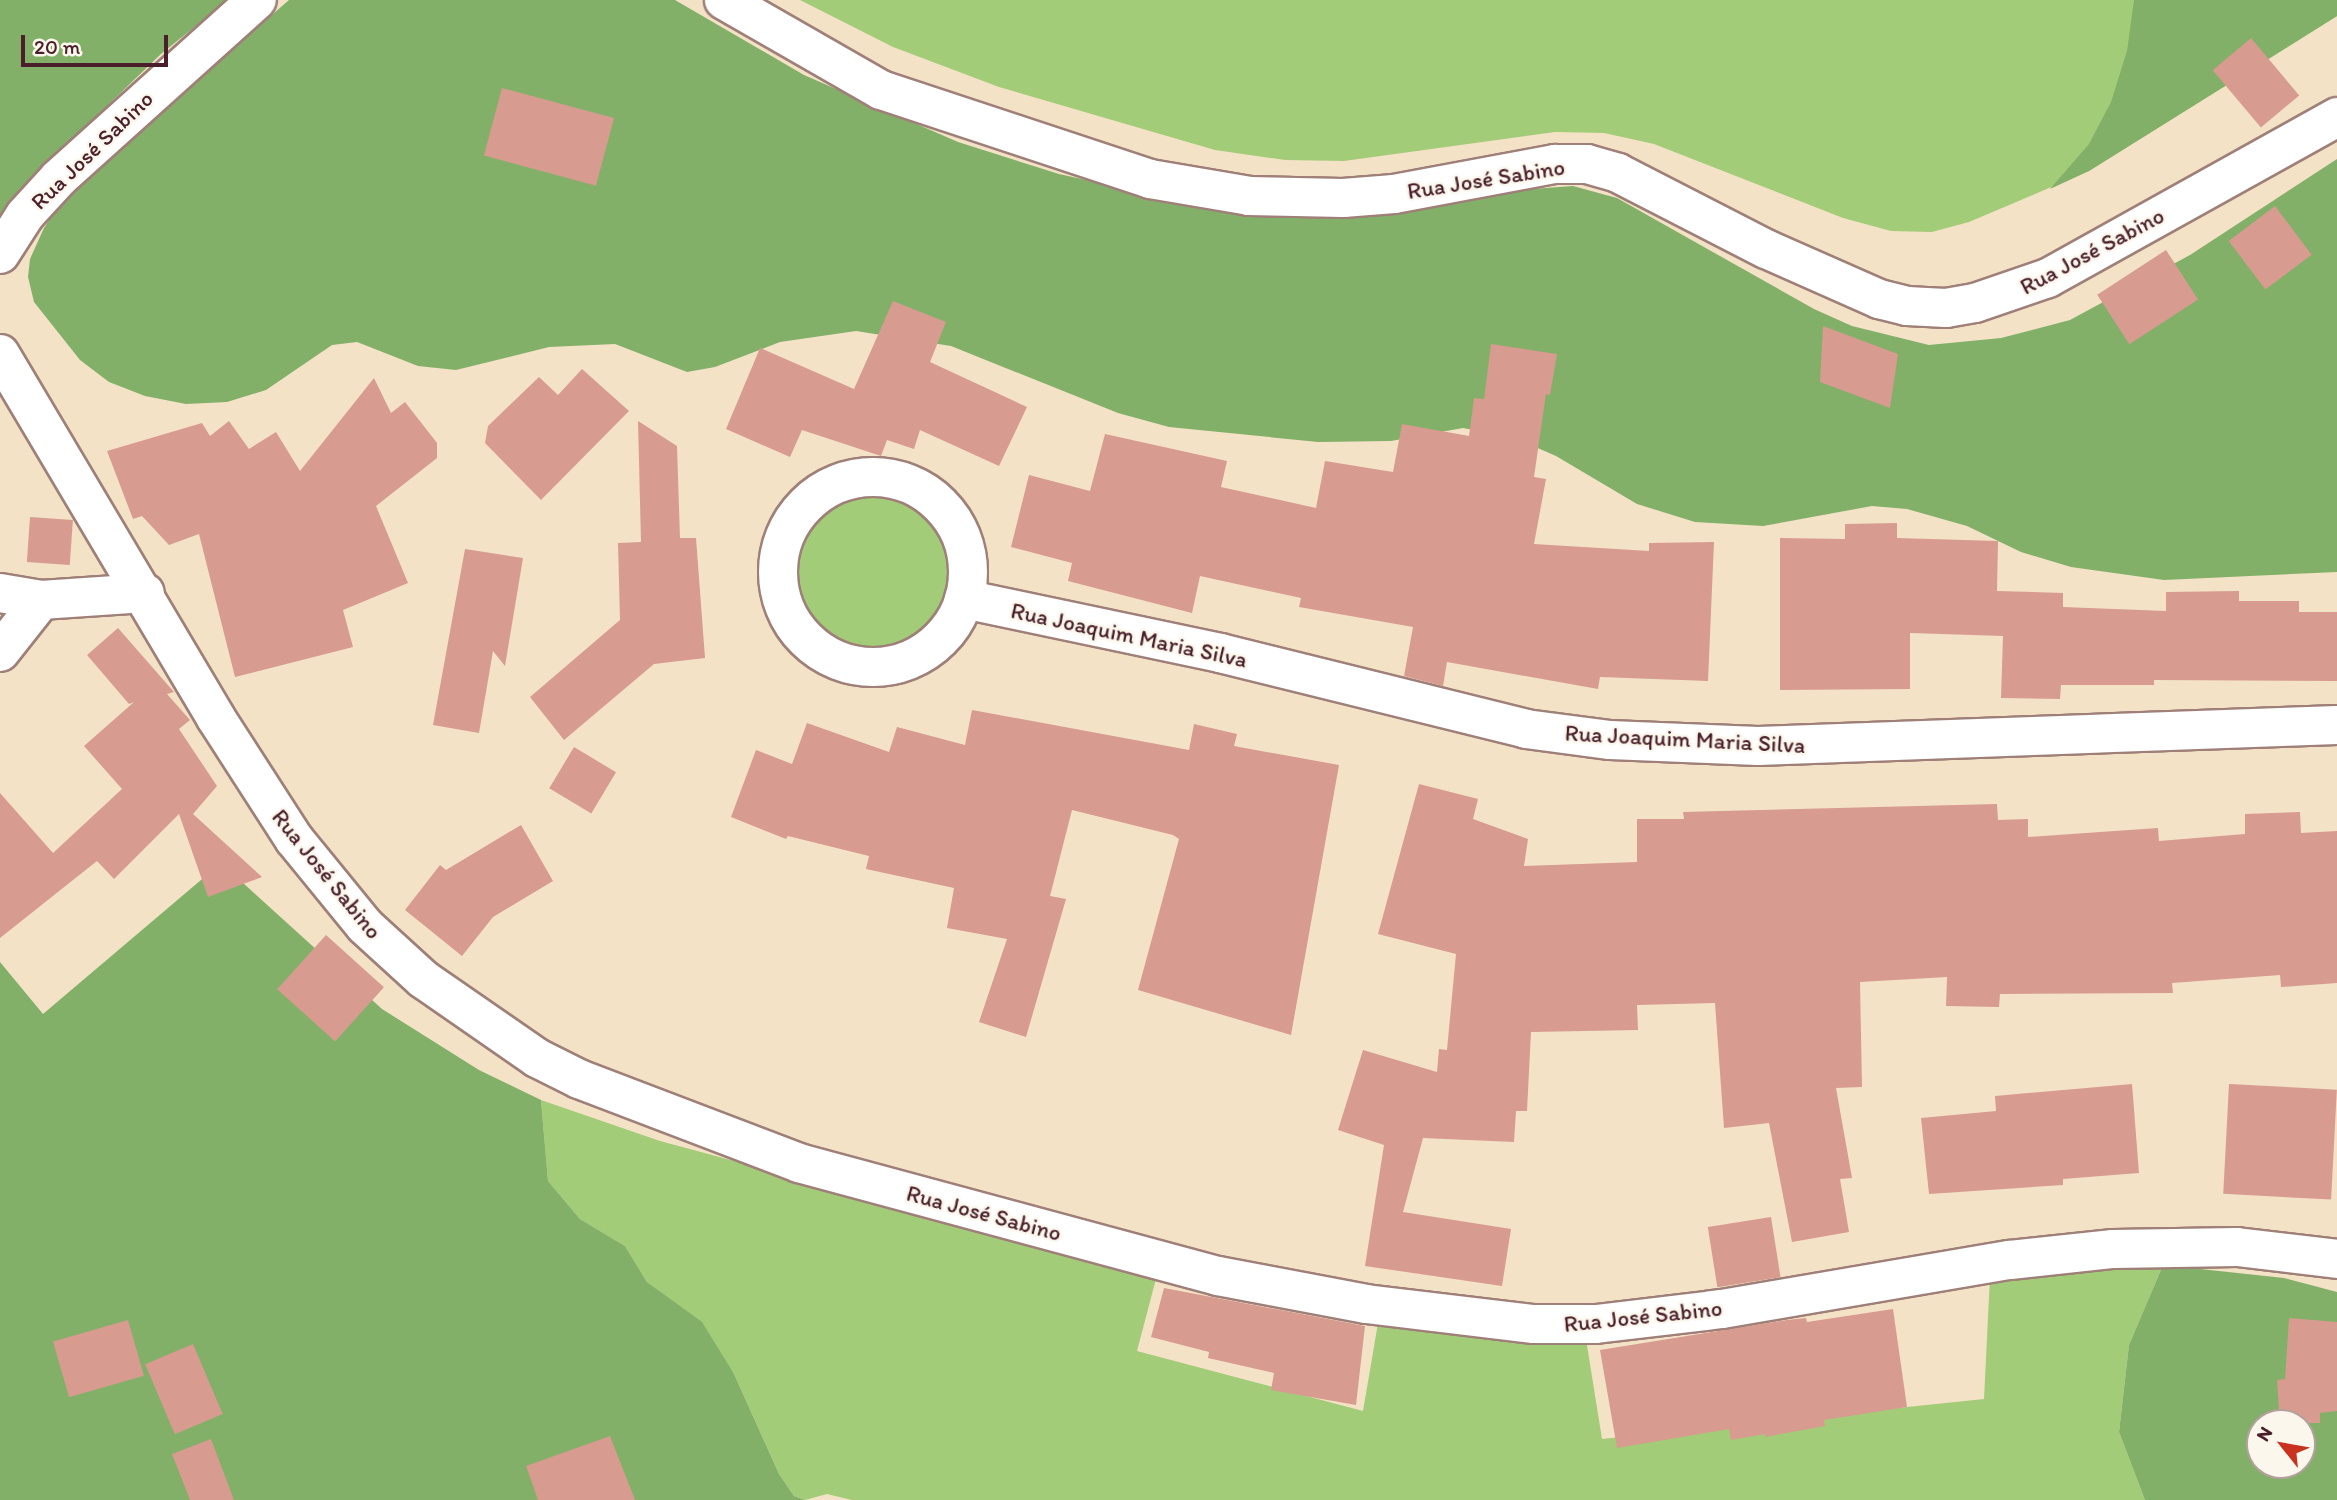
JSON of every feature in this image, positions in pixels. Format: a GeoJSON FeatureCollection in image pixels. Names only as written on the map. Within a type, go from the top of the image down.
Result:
{"type":"FeatureCollection","features":[{"type":"Feature","properties":{"kind":"street","name":"Rua José Sabino"},"geometry":{"type":"LineString","coordinates":[[0,254],[25,215],[59,178],[257,0]]}},
{"type":"Feature","properties":{"kind":"street","name":"Rua José Sabino"},"geometry":{"type":"LineString","coordinates":[[724,0],[881,90],[1150,178],[1249,196],[1343,198],[1394,194],[1555,164],[1587,164],[1618,173],[1828,277],[1907,306],[1946,309],[1975,303],[2048,278],[2337,117]]}},
{"type":"Feature","properties":{"kind":"street","name":"Rua José Sabino"},"geometry":{"type":"LineString","coordinates":[[0,354],[145,593],[216,718],[294,839],[365,926],[423,979],[454,1005],[568,1074],[799,1163],[1218,1276],[1366,1304],[1534,1324],[1596,1324],[1722,1309],[2010,1259],[2113,1249],[2237,1247],[2337,1259]]}},
{"type":"Feature","properties":{"kind":"street"},"geometry":{"type":"LineString","coordinates":[[859,478],[899,480],[924,492],[953,520],[967,558],[964,599],[949,628],[926,650],[881,666],[849,664],[813,645],[788,615],[779,583],[780,551],[792,522],[820,492],[859,478]]}},
{"type":"Feature","properties":{"kind":"street"},"geometry":{"type":"LineString","coordinates":[[0,593],[41,600],[145,593]]}},
{"type":"Feature","properties":{"kind":"street","name":"Rua Joaquim Maria Silva"},"geometry":{"type":"LineString","coordinates":[[964,599],[1220,653],[1526,729],[1610,740],[1758,747],[2337,725]]}},
{"type":"Feature","properties":{"kind":"street"},"geometry":{"type":"LineString","coordinates":[[0,652],[41,600]]}},
{"type":"Feature","properties":{"kind":"green space"},"geometry":{"type":"Polygon","coordinates":[[[0,0],[228,0],[161,54],[63,148],[0,222],[0,0]]]}},
{"type":"Feature","properties":{"kind":"green space"},"geometry":{"type":"Polygon","coordinates":[[[289,0],[675,0],[804,75],[958,142],[1059,174],[1228,211],[1573,186],[1617,198],[1814,309],[1852,326],[1929,345],[2001,338],[2070,320],[2190,255],[2337,159],[2337,572],[2164,580],[2071,567],[2021,552],[1967,526],[1907,509],[1872,506],[1763,526],[1695,522],[1637,504],[1556,456],[1515,438],[1463,428],[1391,441],[1318,442],[1169,427],[1118,413],[951,346],[856,331],[780,342],[715,367],[687,372],[615,344],[549,347],[456,370],[418,366],[357,342],[332,345],[266,390],[227,402],[186,404],[145,396],[109,382],[80,360],[34,302],[28,277],[30,259],[44,228],[66,195],[289,0]]]}},
{"type":"Feature","properties":{"kind":"green space"},"geometry":{"type":"Polygon","coordinates":[[[800,0],[2337,0],[2337,16],[2089,171],[1969,222],[1932,232],[1891,231],[1843,218],[1654,144],[1604,133],[1555,132],[1344,161],[1285,160],[1215,150],[999,87],[893,47],[800,0]]]}},
{"type":"Feature","properties":{"kind":"green space"},"geometry":{"type":"Polygon","coordinates":[[[2134,0],[2337,0],[2337,16],[2089,171],[2050,189],[2089,144],[2111,102],[2127,51],[2134,0]]]}},
{"type":"Feature","properties":{"kind":"green space"},"geometry":{"type":"Polygon","coordinates":[[[873,487],[905,493],[933,511],[951,539],[957,571],[951,603],[933,631],[905,649],[873,655],[841,649],[813,631],[795,603],[789,571],[795,539],[813,511],[841,493],[873,487]]]}},
{"type":"Feature","properties":{"kind":"green space"},"geometry":{"type":"Polygon","coordinates":[[[221,863],[382,1009],[479,1070],[541,1100],[548,1181],[580,1219],[625,1246],[647,1282],[702,1322],[734,1374],[779,1474],[794,1496],[805,1500],[0,1500],[0,962],[43,1014],[221,863]]]}},
{"type":"Feature","properties":{"kind":"green space"},"geometry":{"type":"Polygon","coordinates":[[[541,1100],[660,1141],[1157,1275],[1137,1351],[1363,1411],[1378,1323],[1586,1339],[1602,1439],[1984,1399],[1990,1277],[2163,1265],[2129,1345],[2119,1432],[2145,1500],[852,1500],[827,1494],[805,1500],[794,1496],[779,1474],[734,1374],[683,1309],[647,1282],[625,1246],[580,1219],[548,1181],[541,1100]]]}},
{"type":"Feature","properties":{"kind":"green space"},"geometry":{"type":"Polygon","coordinates":[[[2163,1265],[2284,1278],[2337,1292],[2337,1500],[2145,1500],[2119,1432],[2129,1345],[2163,1265]]]}},
{"type":"Feature","properties":{"kind":"building"},"geometry":{"type":"Polygon","coordinates":[[[2251,38],[2299,95],[2261,128],[2213,70],[2251,38]]]}},
{"type":"Feature","properties":{"kind":"building"},"geometry":{"type":"Polygon","coordinates":[[[502,88],[614,118],[596,186],[484,156],[502,88]]]}},
{"type":"Feature","properties":{"kind":"building"},"geometry":{"type":"Polygon","coordinates":[[[2275,206],[2312,255],[2265,290],[2229,241],[2275,206]]]}},
{"type":"Feature","properties":{"kind":"building"},"geometry":{"type":"Polygon","coordinates":[[[2166,250],[2198,299],[2129,344],[2097,295],[2166,250]]]}},
{"type":"Feature","properties":{"kind":"building"},"geometry":{"type":"Polygon","coordinates":[[[893,301],[946,322],[930,362],[1027,407],[999,466],[920,430],[914,449],[887,440],[881,456],[802,430],[790,457],[726,429],[760,348],[854,389],[893,301]]]}},
{"type":"Feature","properties":{"kind":"building"},"geometry":{"type":"Polygon","coordinates":[[[1823,326],[1898,354],[1890,408],[1820,382],[1823,326]]]}},
{"type":"Feature","properties":{"kind":"building"},"geometry":{"type":"Polygon","coordinates":[[[1491,344],[1557,354],[1550,395],[1546,394],[1534,477],[1546,479],[1534,544],[1649,551],[1649,543],[1714,542],[1708,681],[1600,677],[1598,689],[1447,662],[1443,686],[1404,676],[1413,627],[1299,607],[1301,598],[1200,576],[1192,613],[1068,581],[1072,563],[1011,547],[1029,475],[1090,491],[1105,434],[1227,461],[1221,487],[1316,508],[1325,461],[1393,472],[1402,424],[1469,436],[1474,398],[1484,399],[1491,344]]]}},
{"type":"Feature","properties":{"kind":"building"},"geometry":{"type":"Polygon","coordinates":[[[582,369],[629,411],[541,500],[485,443],[488,426],[539,377],[558,395],[582,369]]]}},
{"type":"Feature","properties":{"kind":"building"},"geometry":{"type":"Polygon","coordinates":[[[374,378],[391,413],[405,402],[437,443],[437,458],[376,506],[408,583],[343,610],[353,647],[235,677],[199,534],[169,545],[142,516],[133,519],[107,451],[202,423],[210,436],[229,421],[249,449],[276,432],[300,471],[374,378]]]}},
{"type":"Feature","properties":{"kind":"building"},"geometry":{"type":"Polygon","coordinates":[[[638,421],[677,446],[680,538],[696,538],[705,658],[654,664],[564,740],[530,697],[620,620],[618,543],[641,542],[638,421]]]}},
{"type":"Feature","properties":{"kind":"building"},"geometry":{"type":"Polygon","coordinates":[[[30,517],[73,520],[70,565],[27,562],[30,517]]]}},
{"type":"Feature","properties":{"kind":"building"},"geometry":{"type":"Polygon","coordinates":[[[1897,523],[1897,538],[1998,541],[1997,591],[2063,593],[2063,607],[2166,611],[2166,592],[2239,591],[2239,601],[2299,601],[2299,612],[2337,612],[2337,681],[2154,680],[2154,685],[2061,685],[2060,699],[2001,698],[2003,636],[1910,633],[1910,689],[1780,690],[1780,538],[1845,539],[1845,524],[1897,523]]]}},
{"type":"Feature","properties":{"kind":"building"},"geometry":{"type":"Polygon","coordinates":[[[465,549],[523,558],[505,666],[493,651],[479,733],[433,725],[465,549]]]}},
{"type":"Feature","properties":{"kind":"building"},"geometry":{"type":"Polygon","coordinates":[[[118,628],[174,692],[167,694],[190,720],[179,729],[217,786],[193,814],[262,877],[208,897],[179,814],[114,879],[97,861],[0,938],[0,793],[53,853],[122,789],[84,746],[134,702],[129,704],[87,655],[118,628]]]}},
{"type":"Feature","properties":{"kind":"building"},"geometry":{"type":"Polygon","coordinates":[[[972,710],[1189,750],[1194,724],[1237,734],[1234,746],[1339,765],[1291,1035],[1138,990],[1179,839],[1173,835],[1072,810],[1050,896],[1066,899],[1026,1037],[979,1022],[1007,939],[947,928],[954,888],[866,869],[869,856],[788,836],[786,839],[731,817],[756,750],[792,764],[807,723],[889,752],[897,727],[965,745],[972,710]]]}},
{"type":"Feature","properties":{"kind":"building"},"geometry":{"type":"Polygon","coordinates":[[[574,747],[616,772],[591,813],[549,788],[574,747]]]}},
{"type":"Feature","properties":{"kind":"building"},"geometry":{"type":"Polygon","coordinates":[[[1419,784],[1478,799],[1473,819],[1528,839],[1524,866],[1637,862],[1637,819],[1684,819],[1683,812],[1997,804],[1998,820],[2028,819],[2028,837],[2158,828],[2159,841],[2245,834],[2245,814],[2300,812],[2301,833],[2337,831],[2337,983],[2281,987],[2280,975],[2172,983],[2173,993],[2000,994],[1999,1007],[1946,1006],[1947,977],[1860,982],[1862,1087],[1836,1088],[1852,1178],[1840,1179],[1849,1232],[1792,1242],[1769,1123],[1724,1128],[1715,1003],[1637,1005],[1638,1030],[1531,1032],[1527,1111],[1516,1111],[1514,1142],[1423,1138],[1403,1212],[1511,1229],[1502,1286],[1365,1266],[1384,1145],[1338,1130],[1363,1050],[1437,1072],[1439,1049],[1447,1050],[1456,954],[1378,934],[1419,784]]]}},
{"type":"Feature","properties":{"kind":"building"},"geometry":{"type":"Polygon","coordinates":[[[521,825],[553,881],[493,917],[462,956],[405,910],[440,865],[446,870],[521,825]]]}},
{"type":"Feature","properties":{"kind":"building"},"geometry":{"type":"Polygon","coordinates":[[[326,935],[384,987],[335,1041],[277,989],[326,935]]]}},
{"type":"Feature","properties":{"kind":"building"},"geometry":{"type":"Polygon","coordinates":[[[2132,1084],[2139,1173],[2063,1179],[2063,1185],[1929,1194],[1921,1118],[1996,1111],[1995,1096],[2132,1084]]]}},
{"type":"Feature","properties":{"kind":"building"},"geometry":{"type":"Polygon","coordinates":[[[2229,1084],[2337,1090],[2331,1200],[2223,1194],[2229,1084]]]}},
{"type":"Feature","properties":{"kind":"building"},"geometry":{"type":"Polygon","coordinates":[[[1771,1217],[1781,1277],[1717,1287],[1708,1227],[1771,1217]]]}},
{"type":"Feature","properties":{"kind":"building"},"geometry":{"type":"Polygon","coordinates":[[[1164,1288],[1365,1326],[1356,1405],[1271,1390],[1274,1373],[1208,1358],[1209,1352],[1151,1337],[1164,1288]]]}},
{"type":"Feature","properties":{"kind":"building"},"geometry":{"type":"Polygon","coordinates":[[[1893,1309],[1907,1407],[1824,1420],[1825,1426],[1765,1437],[1765,1434],[1731,1440],[1729,1429],[1617,1448],[1600,1350],[1787,1320],[1806,1318],[1807,1322],[1893,1309]]]}},
{"type":"Feature","properties":{"kind":"building"},"geometry":{"type":"Polygon","coordinates":[[[2289,1318],[2337,1322],[2337,1411],[2320,1413],[2320,1423],[2316,1423],[2316,1409],[2279,1409],[2277,1380],[2285,1379],[2289,1318]]]}},
{"type":"Feature","properties":{"kind":"building"},"geometry":{"type":"Polygon","coordinates":[[[128,1320],[144,1376],[69,1397],[53,1341],[128,1320]]]}},
{"type":"Feature","properties":{"kind":"building"},"geometry":{"type":"Polygon","coordinates":[[[193,1344],[223,1414],[175,1434],[145,1364],[193,1344]]]}},
{"type":"Feature","properties":{"kind":"building"},"geometry":{"type":"Polygon","coordinates":[[[610,1436],[635,1500],[538,1500],[526,1466],[610,1436]]]}},
{"type":"Feature","properties":{"kind":"building"},"geometry":{"type":"Polygon","coordinates":[[[211,1439],[234,1500],[190,1500],[172,1454],[211,1439]]]}}]}
